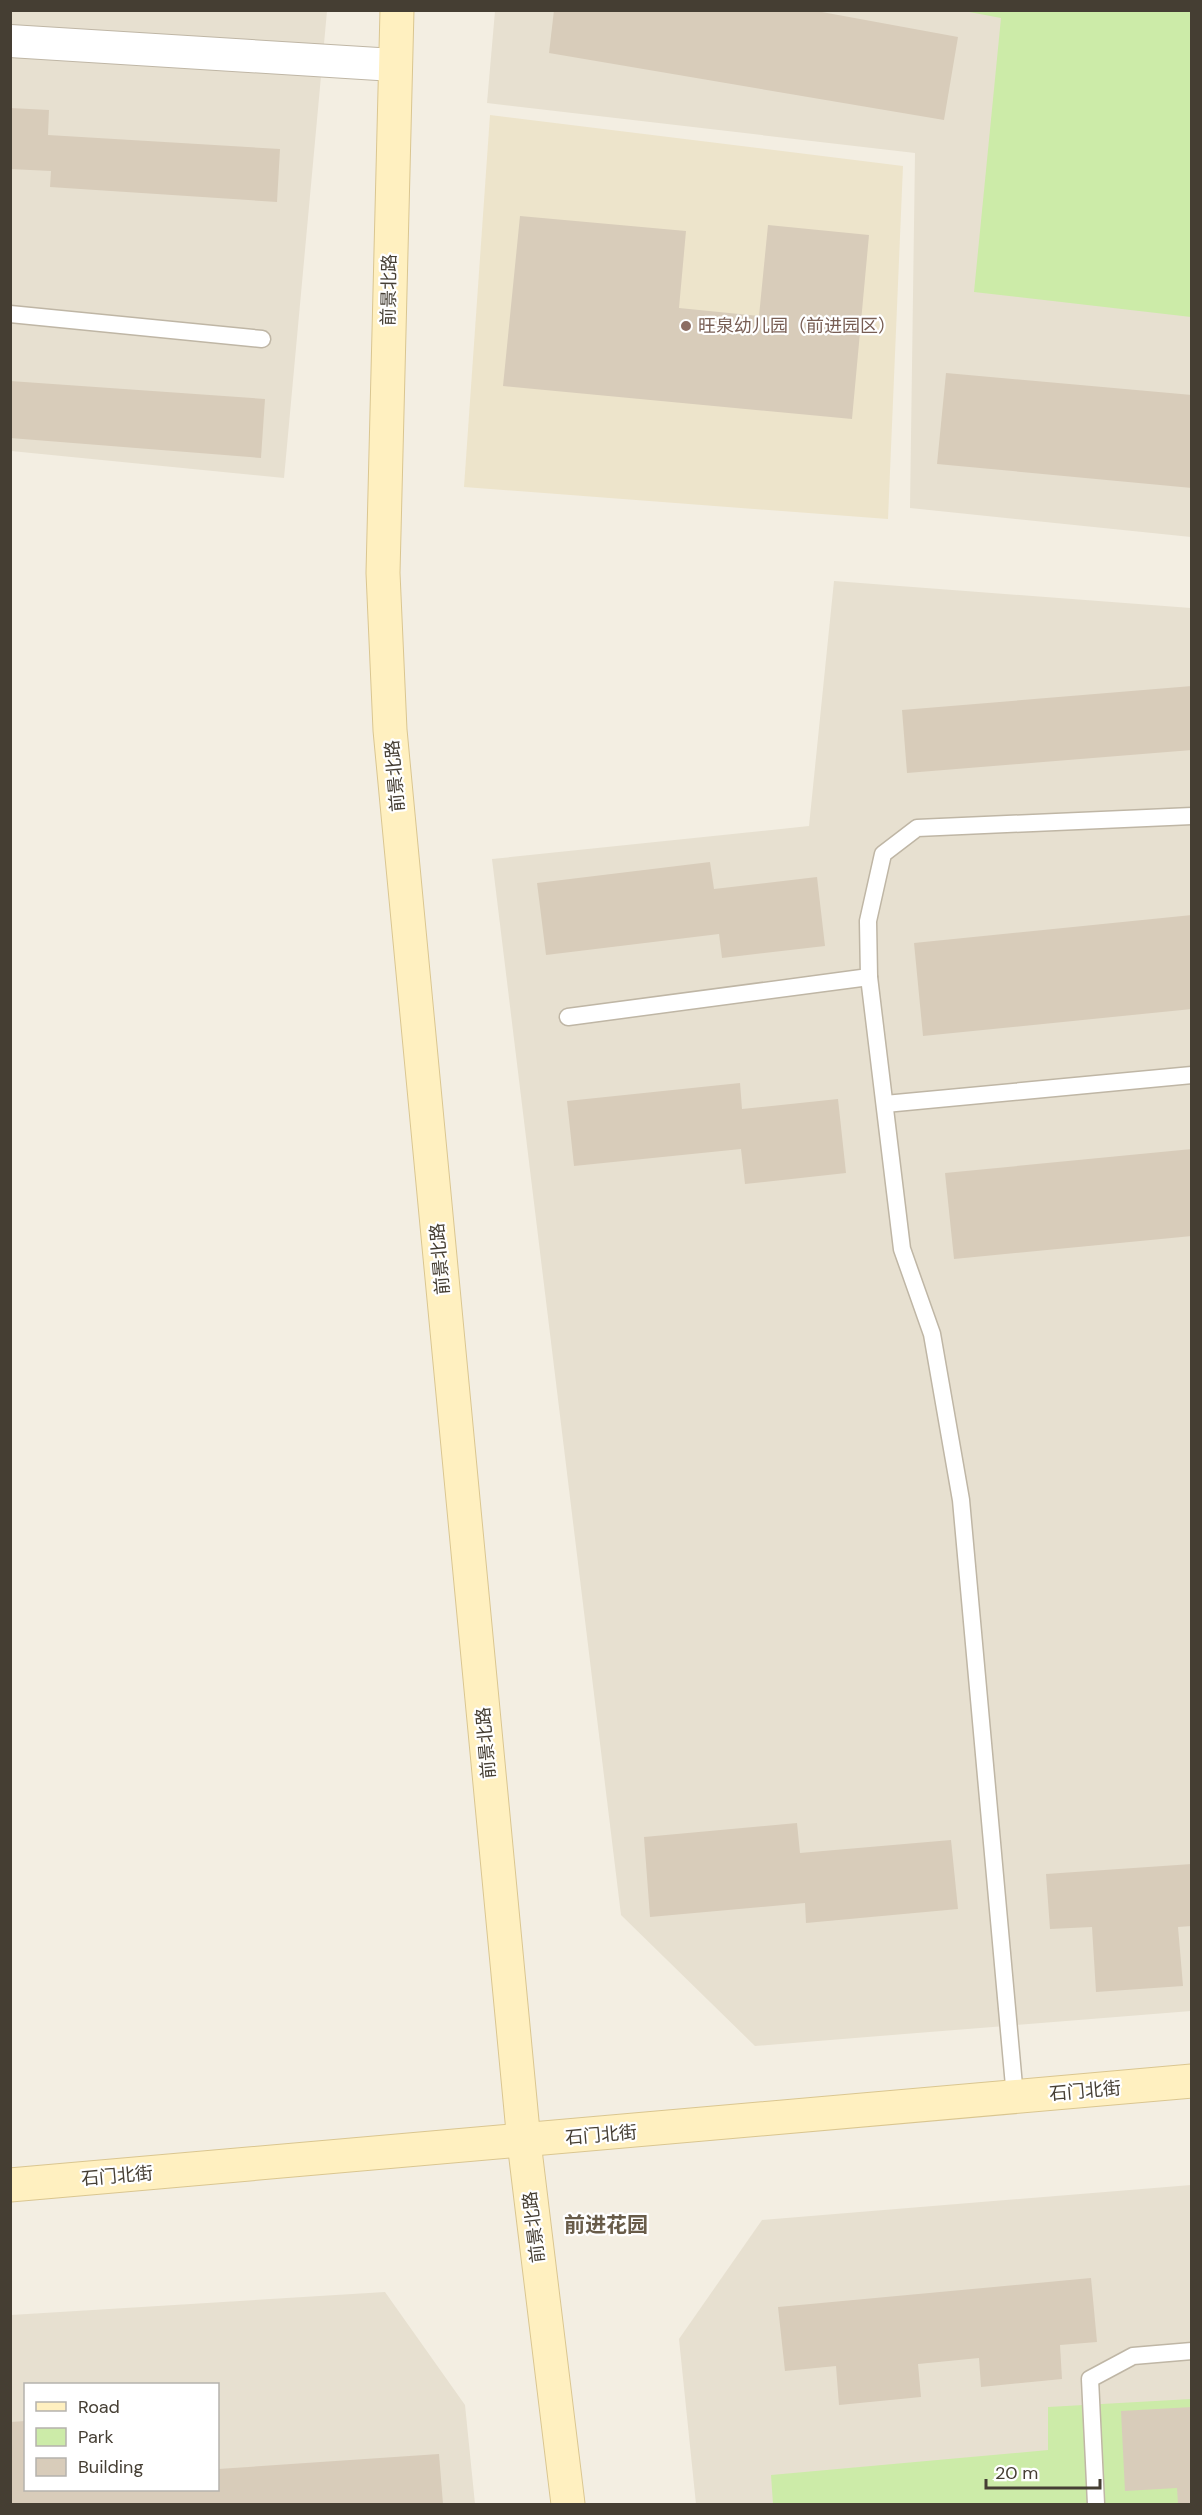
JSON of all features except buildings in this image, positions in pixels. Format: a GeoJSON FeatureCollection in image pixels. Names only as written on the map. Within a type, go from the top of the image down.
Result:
{"type":"FeatureCollection","features":[{"type":"Feature","properties":{"kind":"street","name":"前景北路"},"geometry":{"type":"LineString","coordinates":[[397,10],[383,573],[390,730],[524,2142],[568,2505]]}},
{"type":"Feature","properties":{"kind":"street"},"geometry":{"type":"LineString","coordinates":[[10,41],[394,65]]}},
{"type":"Feature","properties":{"kind":"street","name":"石门北街"},"geometry":{"type":"LineString","coordinates":[[10,2185],[524,2142],[1191,2081]]}},
{"type":"Feature","properties":{"kind":"lane"},"geometry":{"type":"LineString","coordinates":[[10,314],[262,339]]}},
{"type":"Feature","properties":{"kind":"lane"},"geometry":{"type":"LineString","coordinates":[[1015,2097],[961,1500],[932,1334],[902,1249],[870,977],[868,921],[883,854],[916,828],[1191,816]]}},
{"type":"Feature","properties":{"kind":"lane"},"geometry":{"type":"LineString","coordinates":[[568,1017],[870,977]]}},
{"type":"Feature","properties":{"kind":"lane"},"geometry":{"type":"LineString","coordinates":[[885,1104],[1191,1075]]}},
{"type":"Feature","properties":{"kind":"lane"},"geometry":{"type":"LineString","coordinates":[[1096,2505],[1090,2379],[1133,2356],[1191,2352]]}},
{"type":"Feature","properties":{"kind":"shaded area"},"geometry":{"type":"Polygon","coordinates":[[[10,11],[327,11],[284,478],[11,451],[10,11]]]}},
{"type":"Feature","properties":{"kind":"shaded area"},"geometry":{"type":"Polygon","coordinates":[[[495,11],[1191,11],[1191,537],[910,508],[915,153],[487,103],[495,11]]]}},
{"type":"Feature","properties":{"kind":"shaded area","name":"旺泉幼儿园（前进园区）"},"geometry":{"type":"Polygon","coordinates":[[[490,115],[903,166],[888,519],[464,487],[490,115]]]}},
{"type":"Feature","properties":{"kind":"shaded area"},"geometry":{"type":"Polygon","coordinates":[[[834,581],[1191,608],[1191,2011],[755,2046],[621,1915],[492,859],[809,826],[834,581]]]}},
{"type":"Feature","properties":{"kind":"shaded area"},"geometry":{"type":"Polygon","coordinates":[[[1191,2185],[1191,2504],[696,2504],[679,2339],[762,2220],[1191,2185]]]}},
{"type":"Feature","properties":{"kind":"shaded area"},"geometry":{"type":"Polygon","coordinates":[[[385,2292],[465,2405],[475,2504],[11,2504],[11,2315],[385,2292]]]}},
{"type":"Feature","properties":{"kind":"green space"},"geometry":{"type":"Polygon","coordinates":[[[964,11],[1191,11],[1191,317],[974,292],[1001,18],[964,11]]]}},
{"type":"Feature","properties":{"kind":"green space"},"geometry":{"type":"Polygon","coordinates":[[[1191,2399],[1191,2504],[773,2504],[771,2475],[1048,2450],[1048,2407],[1191,2399]]]}},
{"type":"Feature","properties":{"kind":"place","name":"旺泉幼儿园（前进园区）"},"geometry":{"type":"Point","coordinates":[686,326]}},
{"type":"Feature","properties":{"kind":"district","name":"前进花园"},"geometry":{"type":"Point","coordinates":[606,2225]}}]}
